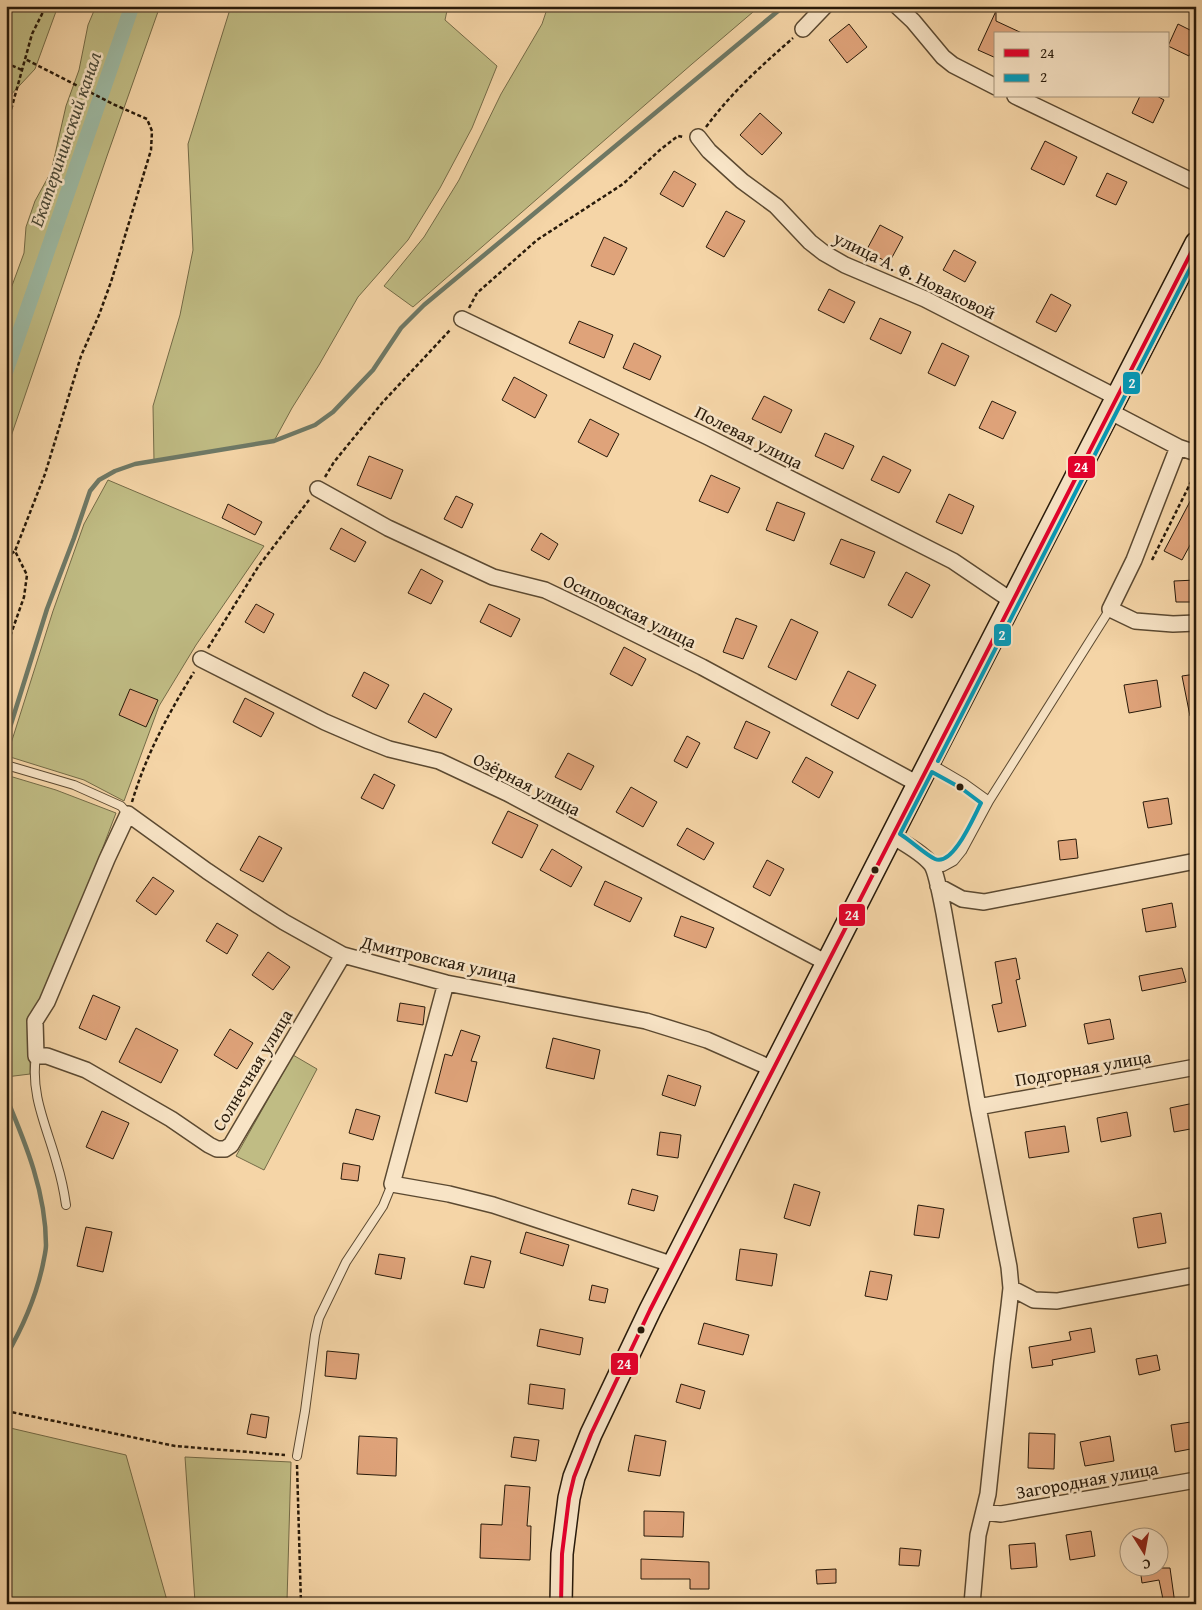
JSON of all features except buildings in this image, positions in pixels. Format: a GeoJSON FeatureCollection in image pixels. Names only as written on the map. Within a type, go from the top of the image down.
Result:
{"type":"FeatureCollection","features":[{"type":"Feature","properties":{"kind":"main road"},"geometry":{"type":"LineString","coordinates":[[561,1604],[562,1554],[569,1498],[577,1470],[602,1409],[773,1068],[1196,243]]}},
{"type":"Feature","properties":{"kind":"street"},"geometry":{"type":"LineString","coordinates":[[803,29],[825,6]]}},
{"type":"Feature","properties":{"kind":"street"},"geometry":{"type":"LineString","coordinates":[[897,6],[913,21],[943,57],[953,65],[994,86]]}},
{"type":"Feature","properties":{"kind":"street"},"geometry":{"type":"LineString","coordinates":[[1019,98],[1196,184]]}},
{"type":"Feature","properties":{"kind":"street","name":"улица А. Ф. Новаковой"},"geometry":{"type":"LineString","coordinates":[[698,137],[742,181],[776,206],[810,242],[824,253],[845,265],[925,299],[1113,404],[1178,447],[1196,453]]}},
{"type":"Feature","properties":{"kind":"street","name":"Полевая улица"},"geometry":{"type":"LineString","coordinates":[[462,319],[708,437],[953,561],[1012,601]]}},
{"type":"Feature","properties":{"kind":"street"},"geometry":{"type":"LineString","coordinates":[[1178,447],[1134,560],[1110,610],[1135,621],[1174,624],[1196,623]]}},
{"type":"Feature","properties":{"kind":"street","name":"Осиповская улица"},"geometry":{"type":"LineString","coordinates":[[318,489],[388,528],[493,577],[545,590],[606,619],[702,667],[918,784]]}},
{"type":"Feature","properties":{"kind":"street","name":"Озёрная улица"},"geometry":{"type":"LineString","coordinates":[[201,659],[325,722],[389,749],[439,761],[507,793],[827,963]]}},
{"type":"Feature","properties":{"kind":"street"},"geometry":{"type":"LineString","coordinates":[[36,1056],[35,1021],[48,1002],[128,814]]}},
{"type":"Feature","properties":{"kind":"street","name":"Дмитровская улица"},"geometry":{"type":"LineString","coordinates":[[128,814],[259,906],[343,955],[446,983],[646,1021],[707,1040],[773,1068]]}},
{"type":"Feature","properties":{"kind":"street"},"geometry":{"type":"LineString","coordinates":[[892,836],[932,865],[938,886],[1009,1267],[1010,1288],[988,1494],[978,1535],[972,1604]]}},
{"type":"Feature","properties":{"kind":"street"},"geometry":{"type":"LineString","coordinates":[[938,886],[962,899],[984,902],[1196,861]]}},
{"type":"Feature","properties":{"kind":"street","name":"Солнечная улица"},"geometry":{"type":"LineString","coordinates":[[36,1056],[47,1056],[86,1070],[171,1119],[209,1145],[217,1149],[225,1149],[231,1145],[343,955]]}},
{"type":"Feature","properties":{"kind":"street"},"geometry":{"type":"LineString","coordinates":[[446,983],[392,1184],[449,1194],[493,1205],[674,1265]]}},
{"type":"Feature","properties":{"kind":"street","name":"Подгорная улица"},"geometry":{"type":"LineString","coordinates":[[978,1107],[1196,1067]]}},
{"type":"Feature","properties":{"kind":"street"},"geometry":{"type":"LineString","coordinates":[[1010,1288],[1034,1300],[1057,1301],[1196,1275]]}},
{"type":"Feature","properties":{"kind":"street","name":"Загородная улица"},"geometry":{"type":"LineString","coordinates":[[985,1512],[1001,1514],[1196,1480]]}},
{"type":"Feature","properties":{"kind":"lane"},"geometry":{"type":"LineString","coordinates":[[932,865],[943,866],[954,861],[962,851],[989,801],[1110,610]]}},
{"type":"Feature","properties":{"kind":"lane"},"geometry":{"type":"LineString","coordinates":[[930,763],[964,783],[989,801]]}},
{"type":"Feature","properties":{"kind":"lane"},"geometry":{"type":"LineString","coordinates":[[6,765],[74,785],[121,806],[128,814]]}},
{"type":"Feature","properties":{"kind":"lane"},"geometry":{"type":"LineString","coordinates":[[36,1056],[33,1072],[35,1086],[44,1124],[57,1164],[66,1205]]}},
{"type":"Feature","properties":{"kind":"lane"},"geometry":{"type":"LineString","coordinates":[[297,1456],[319,1318],[346,1262],[383,1206],[392,1184]]}},
{"type":"Feature","properties":{"kind":"path"},"geometry":{"type":"LineString","coordinates":[[6,128],[32,34],[46,6]]}},
{"type":"Feature","properties":{"kind":"path"},"geometry":{"type":"LineString","coordinates":[[128,814],[150,750],[171,709],[201,659],[258,567],[318,489],[334,462],[382,403],[462,319],[478,293],[537,240],[623,184],[678,136],[698,137],[724,102],[803,29]]}},
{"type":"Feature","properties":{"kind":"path"},"geometry":{"type":"LineString","coordinates":[[6,558],[15,551],[45,474],[81,356],[111,282],[151,150],[152,131],[148,119],[115,105],[25,59]]}},
{"type":"Feature","properties":{"kind":"path"},"geometry":{"type":"LineString","coordinates":[[6,63],[22,70]]}},
{"type":"Feature","properties":{"kind":"path"},"geometry":{"type":"LineString","coordinates":[[1134,560],[1149,565],[1196,472]]}},
{"type":"Feature","properties":{"kind":"path"},"geometry":{"type":"LineString","coordinates":[[6,648],[24,596],[27,575],[15,551]]}},
{"type":"Feature","properties":{"kind":"path"},"geometry":{"type":"LineString","coordinates":[[6,1411],[175,1446],[297,1456],[301,1604]]}},
{"type":"Feature","properties":{"kind":"shaded area"},"geometry":{"type":"Polygon","coordinates":[[[6,6],[58,6],[35,69],[6,100],[6,6]]]}},
{"type":"Feature","properties":{"kind":"shaded area"},"geometry":{"type":"Polygon","coordinates":[[[96,6],[160,6],[6,451],[6,302],[24,253],[26,227],[35,201],[51,172],[66,106],[79,70],[88,25],[96,6]]]}},
{"type":"Feature","properties":{"kind":"shaded area"},"geometry":{"type":"Polygon","coordinates":[[[231,6],[448,6],[445,20],[497,66],[472,128],[440,188],[408,240],[358,297],[274,441],[154,461],[153,406],[180,315],[193,250],[188,144],[231,6]]]}},
{"type":"Feature","properties":{"kind":"shaded area"},"geometry":{"type":"Polygon","coordinates":[[[548,6],[760,6],[413,307],[384,286],[424,237],[459,180],[501,94],[542,24],[548,6]]]}},
{"type":"Feature","properties":{"kind":"shaded area"},"geometry":{"type":"Polygon","coordinates":[[[108,480],[264,546],[196,645],[159,706],[124,801],[84,780],[7,756],[53,611],[84,524],[108,480]]]}},
{"type":"Feature","properties":{"kind":"shaded area"},"geometry":{"type":"Polygon","coordinates":[[[6,775],[56,790],[116,813],[84,897],[30,1019],[30,1074],[6,1077],[6,775]]]}},
{"type":"Feature","properties":{"kind":"shaded area"},"geometry":{"type":"Polygon","coordinates":[[[293,1055],[317,1069],[264,1170],[236,1156],[293,1055]]]}},
{"type":"Feature","properties":{"kind":"shaded area"},"geometry":{"type":"Polygon","coordinates":[[[6,1427],[126,1455],[168,1604],[6,1604],[6,1427]]]}},
{"type":"Feature","properties":{"kind":"shaded area"},"geometry":{"type":"Polygon","coordinates":[[[185,1457],[291,1462],[287,1601],[195,1602],[185,1457]]]}},
{"type":"Feature","properties":{"kind":"waterway","name":"Екатерининский канал"},"geometry":{"type":"LineString","coordinates":[[6,371],[132,6]]}},
{"type":"Feature","properties":{"kind":"waterway"},"geometry":{"type":"LineString","coordinates":[[6,740],[47,609],[90,491],[99,480],[115,471],[135,464],[274,441],[315,425],[333,412],[373,370],[401,328],[424,305],[784,6]]}},
{"type":"Feature","properties":{"kind":"waterway"},"geometry":{"type":"LineString","coordinates":[[6,1097],[34,1169],[43,1207],[46,1245],[33,1300],[6,1356]]}},
{"type":"Feature","properties":{"kind":"transit line","name":"24"},"geometry":{"type":"LineString","coordinates":[[561,1604],[562,1554],[569,1498],[574,1477],[591,1434],[650,1310],[1196,243]]}},
{"type":"Feature","properties":{"kind":"transit line","name":"2"},"geometry":{"type":"LineString","coordinates":[[938,761],[1196,257]]}},
{"type":"Feature","properties":{"kind":"transit line","name":"2"},"geometry":{"type":"LineString","coordinates":[[932,772],[961,788],[981,803],[956,848],[942,859],[931,857],[900,834],[932,772]]}}]}
